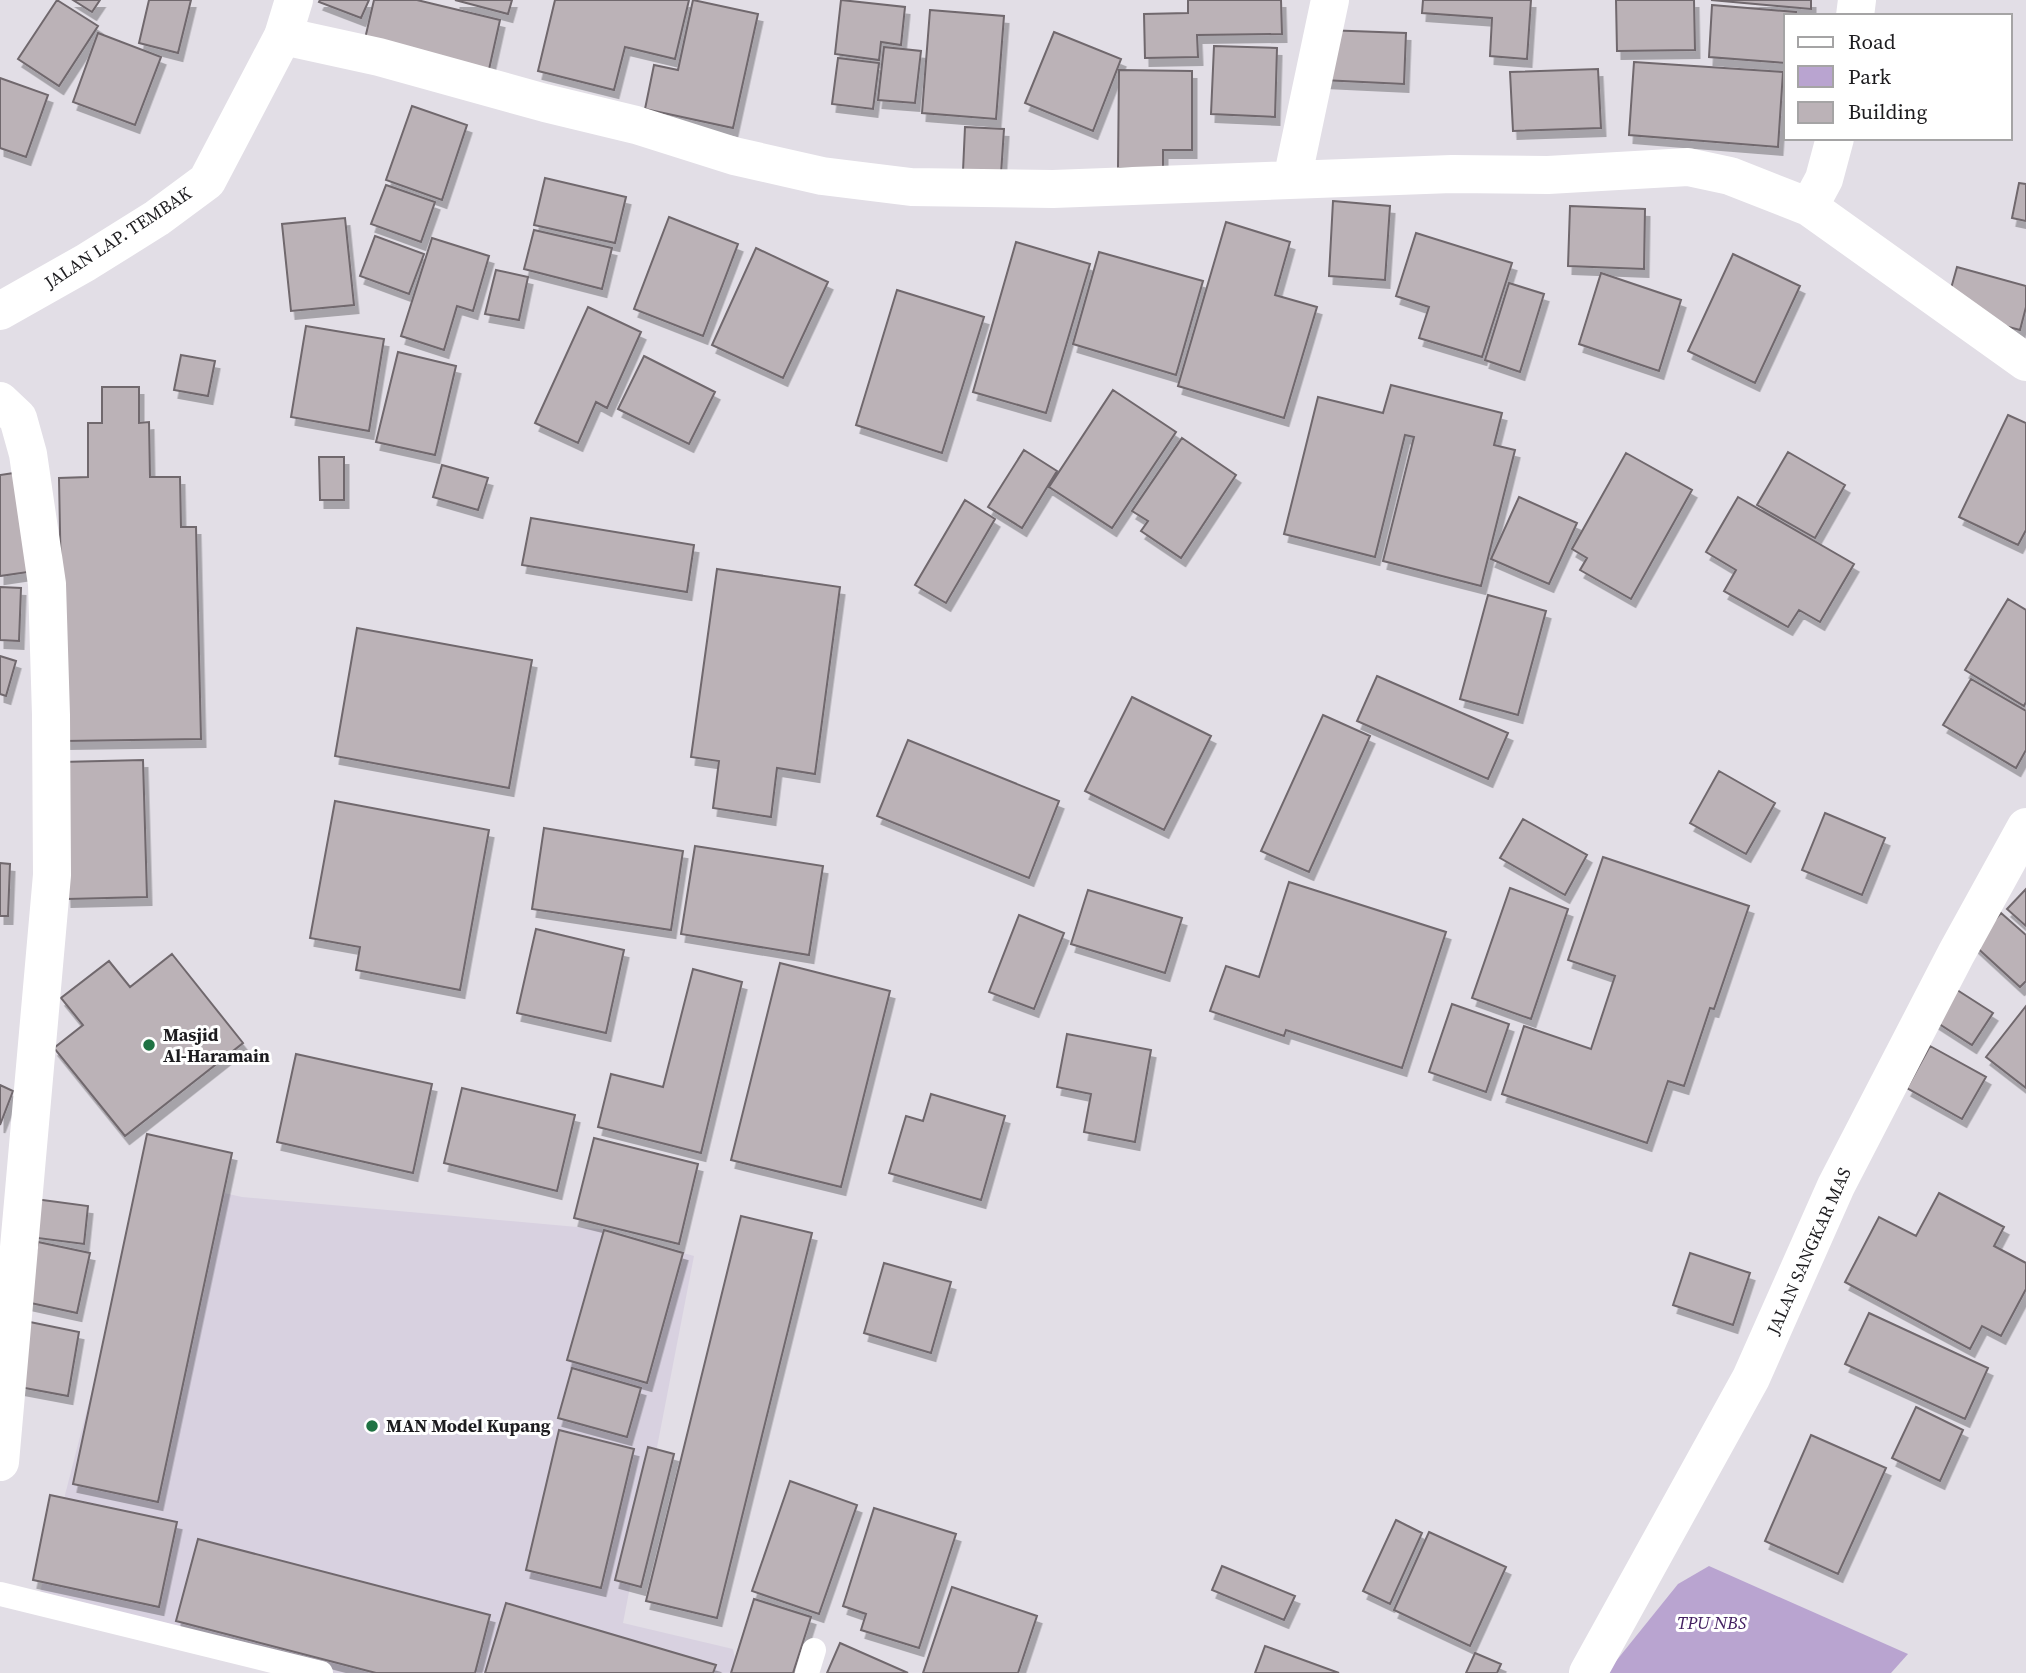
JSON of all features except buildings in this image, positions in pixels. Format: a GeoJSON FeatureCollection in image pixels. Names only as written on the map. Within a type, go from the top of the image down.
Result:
{"type":"FeatureCollection","features":[{"type":"Feature","properties":{"kind":"street","name":"JALAN LAP. TEMBAK"},"geometry":{"type":"LineString","coordinates":[[0,311],[157,219],[207,181],[283,36],[294,0]]}},
{"type":"Feature","properties":{"kind":"street"},"geometry":{"type":"LineString","coordinates":[[1292,180],[1330,0]]}},
{"type":"Feature","properties":{"kind":"street"},"geometry":{"type":"LineString","coordinates":[[283,36],[379,57],[636,125],[734,156],[822,176],[911,187],[1027,189],[1452,174],[1548,175],[1688,167],[1730,176],[1809,207],[2026,362]]}},
{"type":"Feature","properties":{"kind":"street"},"geometry":{"type":"LineString","coordinates":[[1809,207],[1824,179],[1834,140]]}},
{"type":"Feature","properties":{"kind":"street"},"geometry":{"type":"LineString","coordinates":[[0,401],[18,418],[28,454],[47,584],[52,862],[0,1462]]}},
{"type":"Feature","properties":{"kind":"street","name":"JALAN SANGKAR MAS"},"geometry":{"type":"LineString","coordinates":[[1588,1673],[1751,1378],[1836,1186],[1956,954],[2026,827]]}},
{"type":"Feature","properties":{"kind":"lane"},"geometry":{"type":"LineString","coordinates":[[0,1594],[321,1673]]}},
{"type":"Feature","properties":{"kind":"shaded area","name":"MAN Model Kupang"},"geometry":{"type":"Polygon","coordinates":[[[147,1176],[242,1197],[599,1229],[694,1256],[623,1623],[733,1649],[738,1673],[307,1673],[39,1596],[147,1176]]]}},
{"type":"Feature","properties":{"kind":"green space","name":"TPU NBS"},"geometry":{"type":"Polygon","coordinates":[[[1709,1566],[1908,1654],[1891,1673],[1608,1673],[1678,1584],[1709,1566]]]}},
{"type":"Feature","properties":{"kind":"place","name":"Masjid Al-Haramain"},"geometry":{"type":"Point","coordinates":[149,1045]}},
{"type":"Feature","properties":{"kind":"place","name":"MAN Model Kupang"},"geometry":{"type":"Point","coordinates":[372,1426]}}]}
